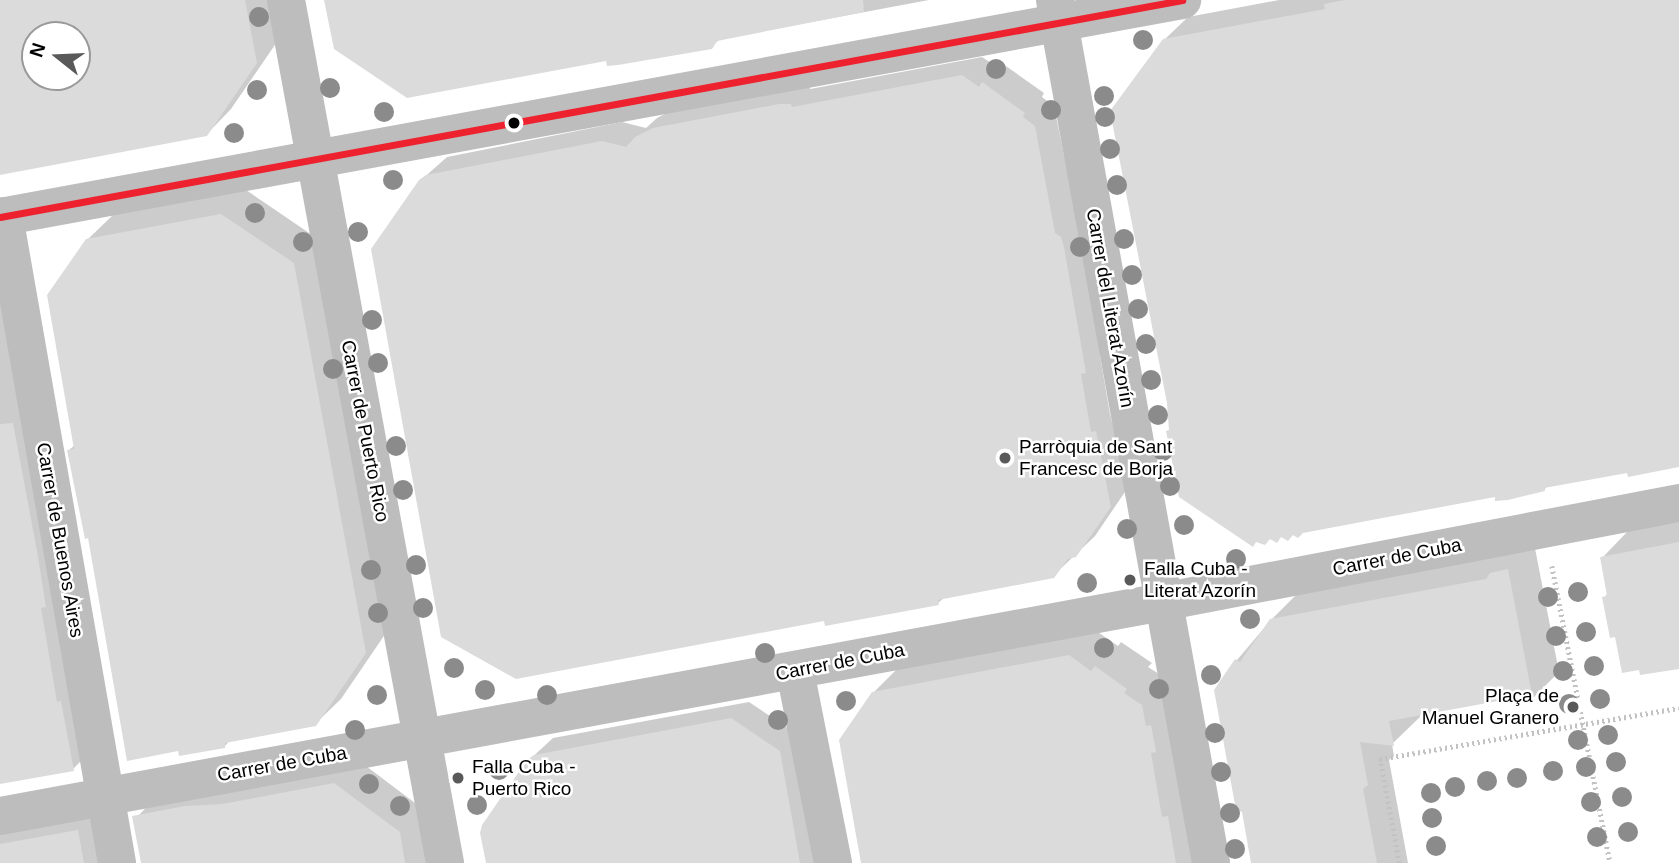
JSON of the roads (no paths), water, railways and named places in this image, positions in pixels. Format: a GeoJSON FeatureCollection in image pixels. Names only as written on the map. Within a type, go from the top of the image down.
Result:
{"type":"FeatureCollection","features":[{"type":"Feature","properties":{"kind":"street","name":"Carrer de Puerto Rico"},"geometry":{"type":"LineString","coordinates":[[286,0],[445,863]]}},
{"type":"Feature","properties":{"kind":"street"},"geometry":{"type":"LineString","coordinates":[[2,217],[314,159],[1057,11],[1182,0]]}},
{"type":"Feature","properties":{"kind":"street","name":"Carrer del Literat Azorín"},"geometry":{"type":"LineString","coordinates":[[1057,11],[1211,863]]}},
{"type":"Feature","properties":{"kind":"street","name":"Carrer de Buenos Aires"},"geometry":{"type":"LineString","coordinates":[[2,217],[117,863]]}},
{"type":"Feature","properties":{"kind":"street","name":"Carrer de Cuba"},"geometry":{"type":"LineString","coordinates":[[0,816],[103,795],[423,740],[795,671],[1679,503]]}},
{"type":"Feature","properties":{"kind":"street"},"geometry":{"type":"LineString","coordinates":[[795,671],[833,863]]}},
{"type":"Feature","properties":{"kind":"place","name":"Parròquia de Sant Francesc de Borja"},"geometry":{"type":"Point","coordinates":[1005,458]}},
{"type":"Feature","properties":{"kind":"place","name":"Falla Cuba - Literat Azorín"},"geometry":{"type":"Point","coordinates":[1130,580]}},
{"type":"Feature","properties":{"kind":"place","name":"Plaça de Manuel Granero"},"geometry":{"type":"Point","coordinates":[1573,707]}},
{"type":"Feature","properties":{"kind":"place","name":"Falla Cuba - Puerto Rico"},"geometry":{"type":"Point","coordinates":[458,778]}}]}
